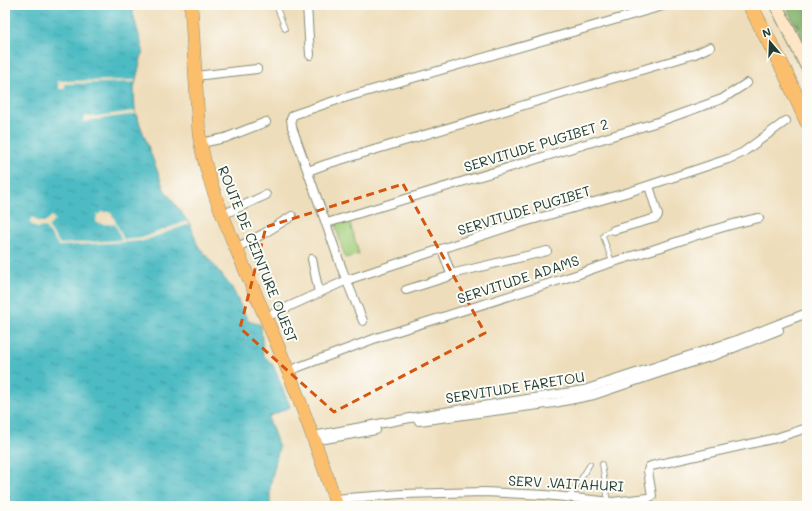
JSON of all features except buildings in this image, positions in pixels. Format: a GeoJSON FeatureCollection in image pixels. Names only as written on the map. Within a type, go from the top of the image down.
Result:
{"type":"FeatureCollection","features":[{"type":"Feature","properties":{"kind":"highway"},"geometry":{"type":"LineString","coordinates":[[750,5],[784,70],[807,121]]}},
{"type":"Feature","properties":{"kind":"highway"},"geometry":{"type":"LineString","coordinates":[[761,5],[807,96]]}},
{"type":"Feature","properties":{"kind":"main road","name":"ROUTE DE CEINTURE OUEST"},"geometry":{"type":"LineString","coordinates":[[191,5],[201,143],[208,178],[222,215],[288,371],[314,438],[336,503]]}},
{"type":"Feature","properties":{"kind":"main road"},"geometry":{"type":"LineString","coordinates":[[776,5],[807,67]]}},
{"type":"Feature","properties":{"kind":"street"},"geometry":{"type":"LineString","coordinates":[[307,5],[310,55]]}},
{"type":"Feature","properties":{"kind":"street"},"geometry":{"type":"LineString","coordinates":[[363,321],[292,127],[291,119],[293,115],[337,100],[666,5]]}},
{"type":"Feature","properties":{"kind":"street"},"geometry":{"type":"LineString","coordinates":[[308,171],[327,164],[696,54],[710,47]]}},
{"type":"Feature","properties":{"kind":"street"},"geometry":{"type":"LineString","coordinates":[[195,76],[257,69]]}},
{"type":"Feature","properties":{"kind":"street","name":"SERVITUDE PUGIBET 2"},"geometry":{"type":"LineString","coordinates":[[327,223],[661,121],[722,99],[747,83]]}},
{"type":"Feature","properties":{"kind":"street","name":"SERVITUDE PUGIBET"},"geometry":{"type":"LineString","coordinates":[[266,317],[347,280],[514,225],[649,186],[742,153],[786,121]]}},
{"type":"Feature","properties":{"kind":"street"},"geometry":{"type":"LineString","coordinates":[[201,143],[225,138],[266,122]]}},
{"type":"Feature","properties":{"kind":"street"},"geometry":{"type":"LineString","coordinates":[[614,230],[656,218],[658,215],[649,186]]}},
{"type":"Feature","properties":{"kind":"street"},"geometry":{"type":"LineString","coordinates":[[222,215],[266,195]]}},
{"type":"Feature","properties":{"kind":"street"},"geometry":{"type":"LineString","coordinates":[[236,248],[263,234],[292,216]]}},
{"type":"Feature","properties":{"kind":"street","name":"SERVITUDE ADAMS"},"geometry":{"type":"LineString","coordinates":[[288,371],[386,335],[725,226],[758,218]]}},
{"type":"Feature","properties":{"kind":"street"},"geometry":{"type":"LineString","coordinates":[[443,249],[451,274]]}},
{"type":"Feature","properties":{"kind":"street"},"geometry":{"type":"LineString","coordinates":[[406,290],[447,277],[451,274],[547,251]]}},
{"type":"Feature","properties":{"kind":"street"},"geometry":{"type":"LineString","coordinates":[[312,259],[319,293]]}},
{"type":"Feature","properties":{"kind":"street","name":"SERVITUDE FARETOU"},"geometry":{"type":"LineString","coordinates":[[314,438],[432,414],[584,390],[740,339],[807,313]]}},
{"type":"Feature","properties":{"kind":"street","name":"SERVITUDE FARETOU"},"geometry":{"type":"LineString","coordinates":[[314,438],[352,435],[428,420],[579,399],[716,356],[779,330]]}},
{"type":"Feature","properties":{"kind":"street","name":"SERV .VAITAHURI"},"geometry":{"type":"LineString","coordinates":[[336,503],[402,494],[485,492],[545,495],[618,502],[651,496],[652,493],[648,471],[649,467],[651,466],[776,438],[807,428]]}},
{"type":"Feature","properties":{"kind":"lane"},"geometry":{"type":"LineString","coordinates":[[276,5],[285,29]]}},
{"type":"Feature","properties":{"kind":"lane"},"geometry":{"type":"LineString","coordinates":[[612,262],[603,236],[605,233],[614,230]]}},
{"type":"Feature","properties":{"kind":"lane"},"geometry":{"type":"LineString","coordinates":[[569,498],[590,464]]}},
{"type":"Feature","properties":{"kind":"lane"},"geometry":{"type":"LineString","coordinates":[[602,464],[608,502]]}},
{"type":"Feature","properties":{"kind":"highlighted area"},"geometry":{"type":"Polygon","coordinates":[[[403,184],[485,333],[334,412],[240,328],[266,227],[403,184]]]}},
{"type":"Feature","properties":{"kind":"green space"},"geometry":{"type":"Polygon","coordinates":[[[785,5],[807,5],[807,48],[785,5]]]}},
{"type":"Feature","properties":{"kind":"green space"},"geometry":{"type":"Polygon","coordinates":[[[349,220],[359,254],[345,258],[335,223],[349,220]]]}},
{"type":"Feature","properties":{"kind":"water"},"geometry":{"type":"Polygon","coordinates":[[[5,5],[133,5],[133,14],[143,50],[134,88],[135,111],[164,189],[191,226],[197,244],[232,288],[248,321],[261,325],[263,355],[273,365],[290,407],[268,417],[279,447],[270,486],[270,506],[5,506],[5,5]]]}},
{"type":"Feature","properties":{"kind":"pier"},"geometry":{"type":"Polygon","coordinates":[[[136,80],[135,82],[65,84],[65,89],[59,89],[58,81],[136,80]]]}},
{"type":"Feature","properties":{"kind":"pier"},"geometry":{"type":"Polygon","coordinates":[[[135,111],[136,114],[84,122],[83,117],[90,117],[135,111]]]}},
{"type":"Feature","properties":{"kind":"pier"},"geometry":{"type":"Polygon","coordinates":[[[102,212],[110,212],[112,214],[124,240],[142,238],[187,221],[189,224],[143,241],[59,246],[45,227],[37,228],[29,222],[32,217],[39,222],[45,222],[52,216],[55,220],[48,227],[60,244],[122,240],[115,224],[97,223],[97,215],[102,212]]]}}]}
